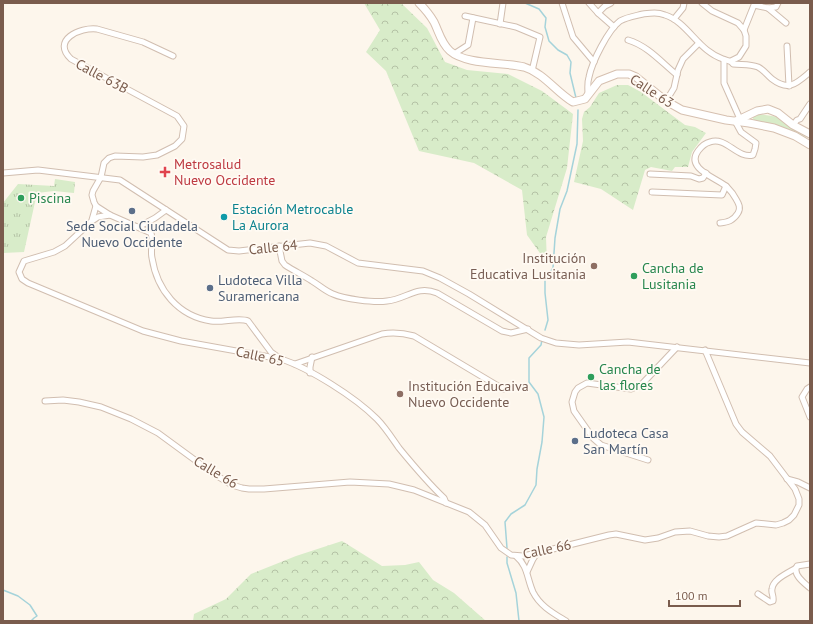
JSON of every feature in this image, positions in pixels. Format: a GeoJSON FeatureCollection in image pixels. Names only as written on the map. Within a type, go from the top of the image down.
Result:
{"type":"FeatureCollection","features":[{"type":"Feature","properties":{"kind":"main road"},"geometry":{"type":"LineString","coordinates":[[419,3],[431,17],[445,46],[454,54],[467,59],[520,66],[532,71],[573,102],[582,100],[588,96]]}},
{"type":"Feature","properties":{"kind":"main road","name":"Calle 63"},"geometry":{"type":"LineString","coordinates":[[588,96],[599,81],[617,74],[626,74],[636,77],[666,101],[686,111],[774,128],[795,136],[810,145]]}},
{"type":"Feature","properties":{"kind":"main road"},"geometry":{"type":"LineString","coordinates":[[738,120],[758,111],[768,109],[778,113],[793,125],[810,134]]}},
{"type":"Feature","properties":{"kind":"street"},"geometry":{"type":"LineString","coordinates":[[500,24],[503,3]]}},
{"type":"Feature","properties":{"kind":"street"},"geometry":{"type":"LineString","coordinates":[[562,3],[573,37],[594,62]]}},
{"type":"Feature","properties":{"kind":"street"},"geometry":{"type":"LineString","coordinates":[[589,3],[614,27]]}},
{"type":"Feature","properties":{"kind":"street"},"geometry":{"type":"LineString","coordinates":[[598,13],[605,6],[611,3]]}},
{"type":"Feature","properties":{"kind":"street"},"geometry":{"type":"LineString","coordinates":[[674,19],[683,8],[684,3]]}},
{"type":"Feature","properties":{"kind":"street"},"geometry":{"type":"LineString","coordinates":[[702,3],[712,11],[738,23],[744,30],[746,36],[746,46],[739,57],[732,62]]}},
{"type":"Feature","properties":{"kind":"street"},"geometry":{"type":"LineString","coordinates":[[744,30],[754,4],[768,8],[776,7],[778,3]]}},
{"type":"Feature","properties":{"kind":"street"},"geometry":{"type":"LineString","coordinates":[[768,8],[786,23]]}},
{"type":"Feature","properties":{"kind":"street"},"geometry":{"type":"LineString","coordinates":[[588,96],[588,81],[594,62],[609,33],[620,21],[629,17],[656,13],[666,15],[674,19],[713,54],[734,64],[758,67],[780,84],[788,86],[795,85],[810,72]]}},
{"type":"Feature","properties":{"kind":"street"},"geometry":{"type":"LineString","coordinates":[[465,16],[516,27],[540,36],[532,71]]}},
{"type":"Feature","properties":{"kind":"street"},"geometry":{"type":"LineString","coordinates":[[454,54],[468,44],[473,18]]}},
{"type":"Feature","properties":{"kind":"street","name":"Calle 63B"},"geometry":{"type":"LineString","coordinates":[[101,177],[104,163],[109,158],[115,156],[143,157],[157,155],[175,146],[182,139],[184,130],[182,123],[177,116],[71,59],[67,56],[64,47],[65,43],[70,35],[92,28],[143,42],[173,56]]}},
{"type":"Feature","properties":{"kind":"street"},"geometry":{"type":"LineString","coordinates":[[628,40],[646,48],[677,75]]}},
{"type":"Feature","properties":{"kind":"street"},"geometry":{"type":"LineString","coordinates":[[666,101],[674,88],[677,75],[685,56],[699,43]]}},
{"type":"Feature","properties":{"kind":"street"},"geometry":{"type":"LineString","coordinates":[[787,46],[788,86]]}},
{"type":"Feature","properties":{"kind":"street"},"geometry":{"type":"LineString","coordinates":[[720,223],[733,220],[739,209],[739,203],[726,186],[706,174],[698,167],[695,160],[698,152],[706,144],[717,141],[722,142],[749,156],[753,155],[755,152],[756,142],[741,132],[724,83],[724,60]]}},
{"type":"Feature","properties":{"kind":"street"},"geometry":{"type":"LineString","coordinates":[[793,125],[800,119],[810,104]]}},
{"type":"Feature","properties":{"kind":"street","name":"Calle 64"},"geometry":{"type":"LineString","coordinates":[[3,173],[38,170],[115,179],[125,183],[228,250],[240,251],[310,243],[333,249],[358,263],[423,271],[440,278],[541,338],[556,343],[579,345],[628,342],[810,363]]}},
{"type":"Feature","properties":{"kind":"street"},"geometry":{"type":"LineString","coordinates":[[650,174],[691,176],[699,179],[703,178],[706,174]]}},
{"type":"Feature","properties":{"kind":"street"},"geometry":{"type":"LineString","coordinates":[[92,221],[96,206],[92,195],[101,177]]}},
{"type":"Feature","properties":{"kind":"street"},"geometry":{"type":"LineString","coordinates":[[652,192],[722,195],[726,186]]}},
{"type":"Feature","properties":{"kind":"street"},"geometry":{"type":"LineString","coordinates":[[96,206],[110,215],[151,233],[153,239],[151,256],[158,281],[162,289],[177,306],[191,315],[204,320],[223,322],[243,319],[248,321],[272,352],[281,359]]}},
{"type":"Feature","properties":{"kind":"street"},"geometry":{"type":"LineString","coordinates":[[138,227],[166,210]]}},
{"type":"Feature","properties":{"kind":"street"},"geometry":{"type":"LineString","coordinates":[[92,221],[98,217],[110,215]]}},
{"type":"Feature","properties":{"kind":"street","name":"Calle 65"},"geometry":{"type":"LineString","coordinates":[[92,221],[65,246],[44,256],[24,261],[19,272],[22,279],[28,283],[143,331],[181,341],[281,359],[295,364],[327,382],[360,404],[377,419],[409,460],[444,498],[446,503]]}},
{"type":"Feature","properties":{"kind":"street"},"geometry":{"type":"LineString","coordinates":[[279,246],[282,261],[285,265],[334,295],[340,297],[381,302],[394,300],[418,290],[432,291],[437,292],[502,331],[510,333],[528,329]]}},
{"type":"Feature","properties":{"kind":"street"},"geometry":{"type":"LineString","coordinates":[[295,364],[382,334],[393,332],[406,333],[414,336],[503,389]]}},
{"type":"Feature","properties":{"kind":"street"},"geometry":{"type":"LineString","coordinates":[[648,460],[601,445],[593,438],[574,411],[572,406],[573,397],[578,388],[588,384],[631,389],[637,388],[677,347]]}},
{"type":"Feature","properties":{"kind":"street","name":"Calle 66"},"geometry":{"type":"LineString","coordinates":[[45,401],[63,400],[79,402],[101,407],[131,419],[158,434],[214,474],[232,485],[242,488],[264,489],[366,482],[400,486],[414,490],[469,512],[485,524],[505,552],[516,556],[537,554],[616,534],[645,540],[658,538],[675,532],[690,531],[708,536],[727,536],[756,523],[780,524],[789,520],[794,515],[799,505],[797,494],[765,452],[742,432],[736,424],[705,350]]}},
{"type":"Feature","properties":{"kind":"street"},"geometry":{"type":"LineString","coordinates":[[310,373],[312,357]]}},
{"type":"Feature","properties":{"kind":"street"},"geometry":{"type":"LineString","coordinates":[[810,387],[802,397],[810,417]]}},
{"type":"Feature","properties":{"kind":"street"},"geometry":{"type":"LineString","coordinates":[[787,479],[798,482],[810,488]]}},
{"type":"Feature","properties":{"kind":"street"},"geometry":{"type":"LineString","coordinates":[[527,572],[537,554]]}},
{"type":"Feature","properties":{"kind":"street"},"geometry":{"type":"LineString","coordinates":[[516,556],[524,563],[534,594],[541,604],[566,621]]}},
{"type":"Feature","properties":{"kind":"street"},"geometry":{"type":"LineString","coordinates":[[758,594],[770,602],[773,601],[773,584],[779,578],[798,566],[810,564]]}},
{"type":"Feature","properties":{"kind":"street"},"geometry":{"type":"LineString","coordinates":[[796,568],[797,574],[810,588]]}},
{"type":"Feature","properties":{"kind":"green space"},"geometry":{"type":"Polygon","coordinates":[[[364,3],[401,3],[427,28],[445,62],[467,70],[508,74],[542,91],[573,114],[567,168],[546,237],[547,263],[527,235],[522,190],[474,163],[419,151],[386,71],[366,52],[380,30],[364,3]]]}},
{"type":"Feature","properties":{"kind":"green space"},"geometry":{"type":"Polygon","coordinates":[[[617,85],[628,85],[641,92],[685,125],[695,127],[706,133],[692,152],[688,167],[675,167],[672,171],[651,167],[645,170],[633,210],[601,189],[574,182],[583,141],[582,119],[584,112],[590,107],[599,93],[617,85]]]}},
{"type":"Feature","properties":{"kind":"green space"},"geometry":{"type":"Polygon","coordinates":[[[759,114],[778,117],[807,138],[804,140],[754,120],[752,117],[759,114]]]}},
{"type":"Feature","properties":{"kind":"green space"},"geometry":{"type":"Polygon","coordinates":[[[55,179],[75,182],[74,193],[54,191],[37,193],[24,252],[3,253],[3,203],[18,184],[54,186],[55,179]]]}},
{"type":"Feature","properties":{"kind":"green space"},"geometry":{"type":"Polygon","coordinates":[[[342,541],[382,566],[405,565],[419,562],[433,580],[454,593],[486,621],[193,621],[194,614],[226,599],[251,574],[296,556],[342,541]]]}},
{"type":"Feature","properties":{"kind":"waterway"},"geometry":{"type":"LineString","coordinates":[[525,3],[539,9],[546,18],[545,27],[549,41],[558,50],[567,55],[571,62],[570,73],[576,98]]}},
{"type":"Feature","properties":{"kind":"waterway"},"geometry":{"type":"LineString","coordinates":[[545,330],[548,320],[545,279],[553,268],[555,238],[560,209],[567,191],[577,144],[578,110]]}},
{"type":"Feature","properties":{"kind":"waterway"},"geometry":{"type":"LineString","coordinates":[[507,548],[505,522],[511,514],[525,505],[536,485],[544,417],[538,394],[529,382],[529,358],[541,345],[542,340]]}},
{"type":"Feature","properties":{"kind":"waterway"},"geometry":{"type":"LineString","coordinates":[[507,557],[507,563],[516,593],[519,621]]}},
{"type":"Feature","properties":{"kind":"waterway"},"geometry":{"type":"LineString","coordinates":[[3,590],[18,596],[30,605],[37,616],[31,621]]}},
{"type":"Feature","properties":{"kind":"place","name":"Metrosalud Nuevo Occidente"},"geometry":{"type":"Point","coordinates":[165,172]}},
{"type":"Feature","properties":{"kind":"place","name":"Piscina"},"geometry":{"type":"Point","coordinates":[21,198]}},
{"type":"Feature","properties":{"kind":"place","name":"Sede Social Ciudadela Nuevo Occidente"},"geometry":{"type":"Point","coordinates":[132,211]}},
{"type":"Feature","properties":{"kind":"place","name":"Estación Metrocable La Aurora"},"geometry":{"type":"Point","coordinates":[224,217]}},
{"type":"Feature","properties":{"kind":"place","name":"Institución Educativa Lusitania"},"geometry":{"type":"Point","coordinates":[594,266]}},
{"type":"Feature","properties":{"kind":"place","name":"Cancha de Lusitania"},"geometry":{"type":"Point","coordinates":[634,276]}},
{"type":"Feature","properties":{"kind":"place","name":"Ludoteca Villa Suramericana"},"geometry":{"type":"Point","coordinates":[210,288]}},
{"type":"Feature","properties":{"kind":"place","name":"Cancha de las flores"},"geometry":{"type":"Point","coordinates":[591,377]}},
{"type":"Feature","properties":{"kind":"place","name":"Institución Educaiva Nuevo Occidente"},"geometry":{"type":"Point","coordinates":[400,394]}},
{"type":"Feature","properties":{"kind":"place","name":"Ludoteca Casa San Martín"},"geometry":{"type":"Point","coordinates":[575,441]}}]}
